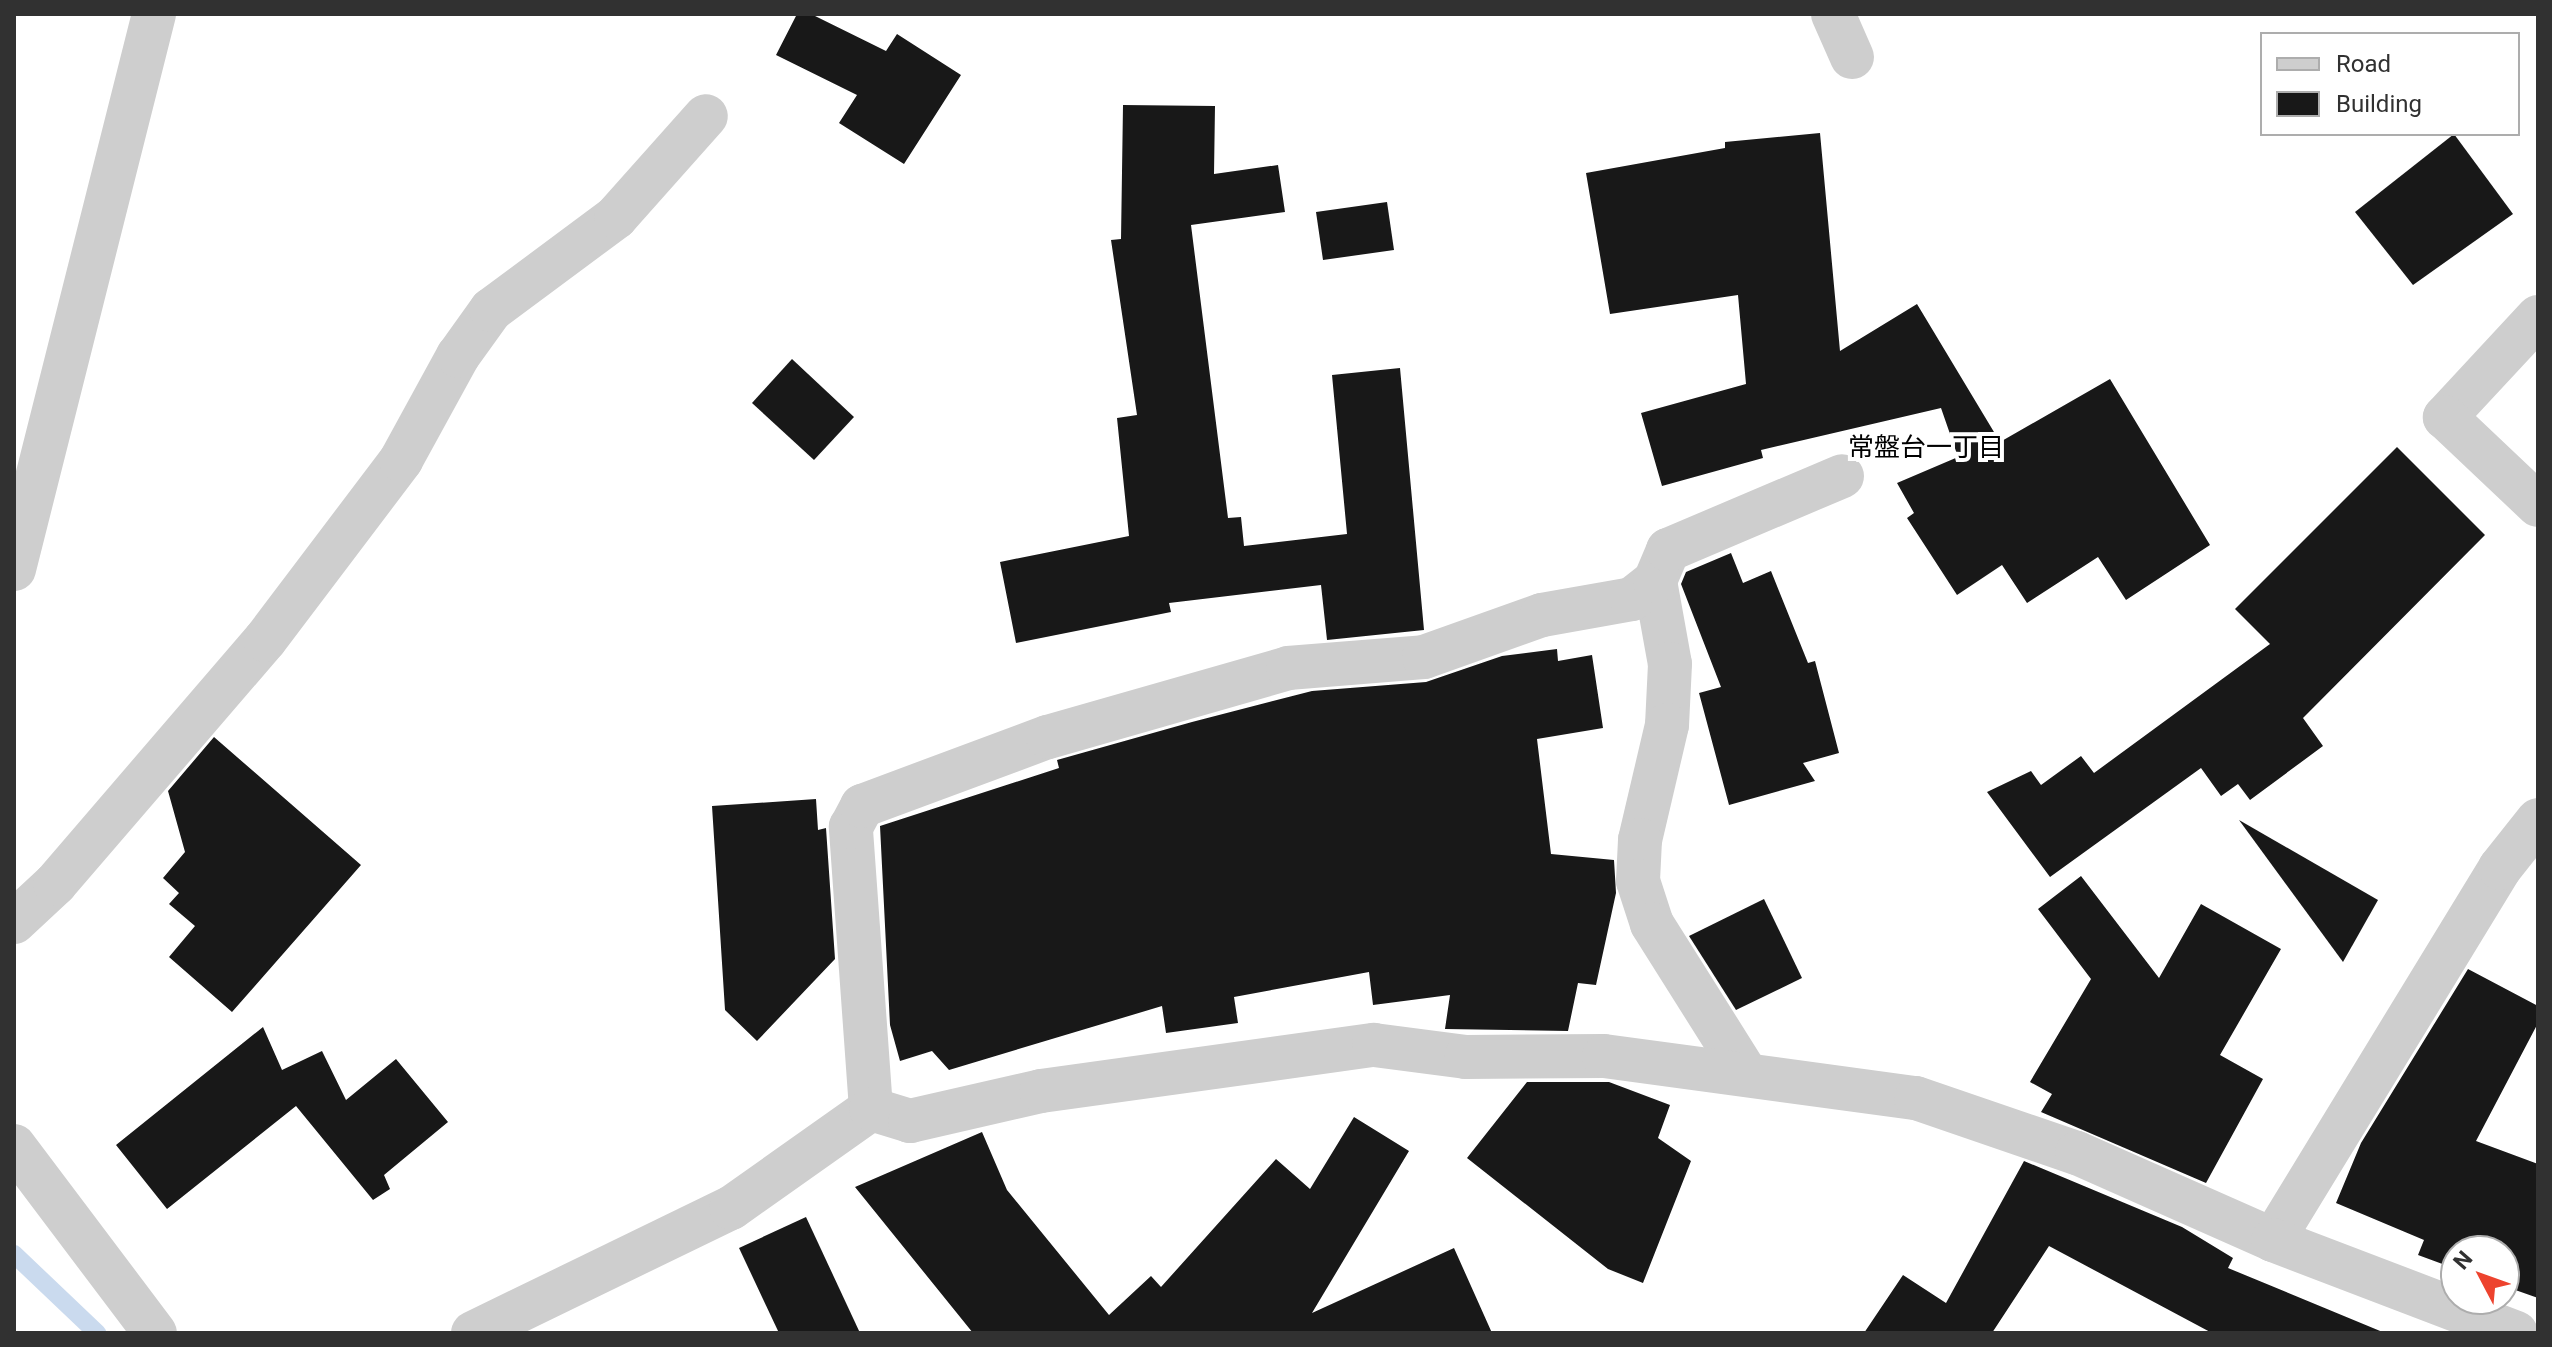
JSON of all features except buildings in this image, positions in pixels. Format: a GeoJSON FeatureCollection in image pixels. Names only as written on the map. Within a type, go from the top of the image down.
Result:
{"type":"FeatureCollection","features":[{"type":"Feature","properties":{"kind":"street"},"geometry":{"type":"LineString","coordinates":[[14,569],[154,14]]}},
{"type":"Feature","properties":{"kind":"street"},"geometry":{"type":"LineString","coordinates":[[1833,14],[1852,57]]}},
{"type":"Feature","properties":{"kind":"street"},"geometry":{"type":"LineString","coordinates":[[14,922],[55,884],[265,640],[401,460],[458,356],[491,310],[616,217],[706,116]]}},
{"type":"Feature","properties":{"kind":"street"},"geometry":{"type":"LineString","coordinates":[[2538,317],[2445,417],[2538,505]]}},
{"type":"Feature","properties":{"kind":"street"},"geometry":{"type":"LineString","coordinates":[[871,1109],[851,827],[862,806],[1048,737],[1288,668],[1424,657],[1542,615],[1632,599],[1655,581],[1668,550],[1842,476]]}},
{"type":"Feature","properties":{"kind":"street"},"geometry":{"type":"LineString","coordinates":[[1655,581],[1670,664],[1667,725],[1640,840],[1638,881],[1652,924],[1747,1075]]}},
{"type":"Feature","properties":{"kind":"street"},"geometry":{"type":"LineString","coordinates":[[2273,1240],[2500,868],[2538,820]]}},
{"type":"Feature","properties":{"kind":"street"},"geometry":{"type":"LineString","coordinates":[[871,1109],[910,1121],[1056,1088],[1374,1045],[1466,1057],[1604,1056],[1916,1098],[2077,1153],[2273,1240],[2516,1333]]}},
{"type":"Feature","properties":{"kind":"street"},"geometry":{"type":"LineString","coordinates":[[473,1333],[731,1208],[871,1109]]}},
{"type":"Feature","properties":{"kind":"street"},"geometry":{"type":"LineString","coordinates":[[14,1146],[155,1333]]}},
{"type":"Feature","properties":{"kind":"waterway"},"geometry":{"type":"LineString","coordinates":[[14,1254],[97,1333]]}},
{"type":"Feature","properties":{"kind":"district","name":"常盤台一丁目"},"geometry":{"type":"Point","coordinates":[1926,448]}}]}
